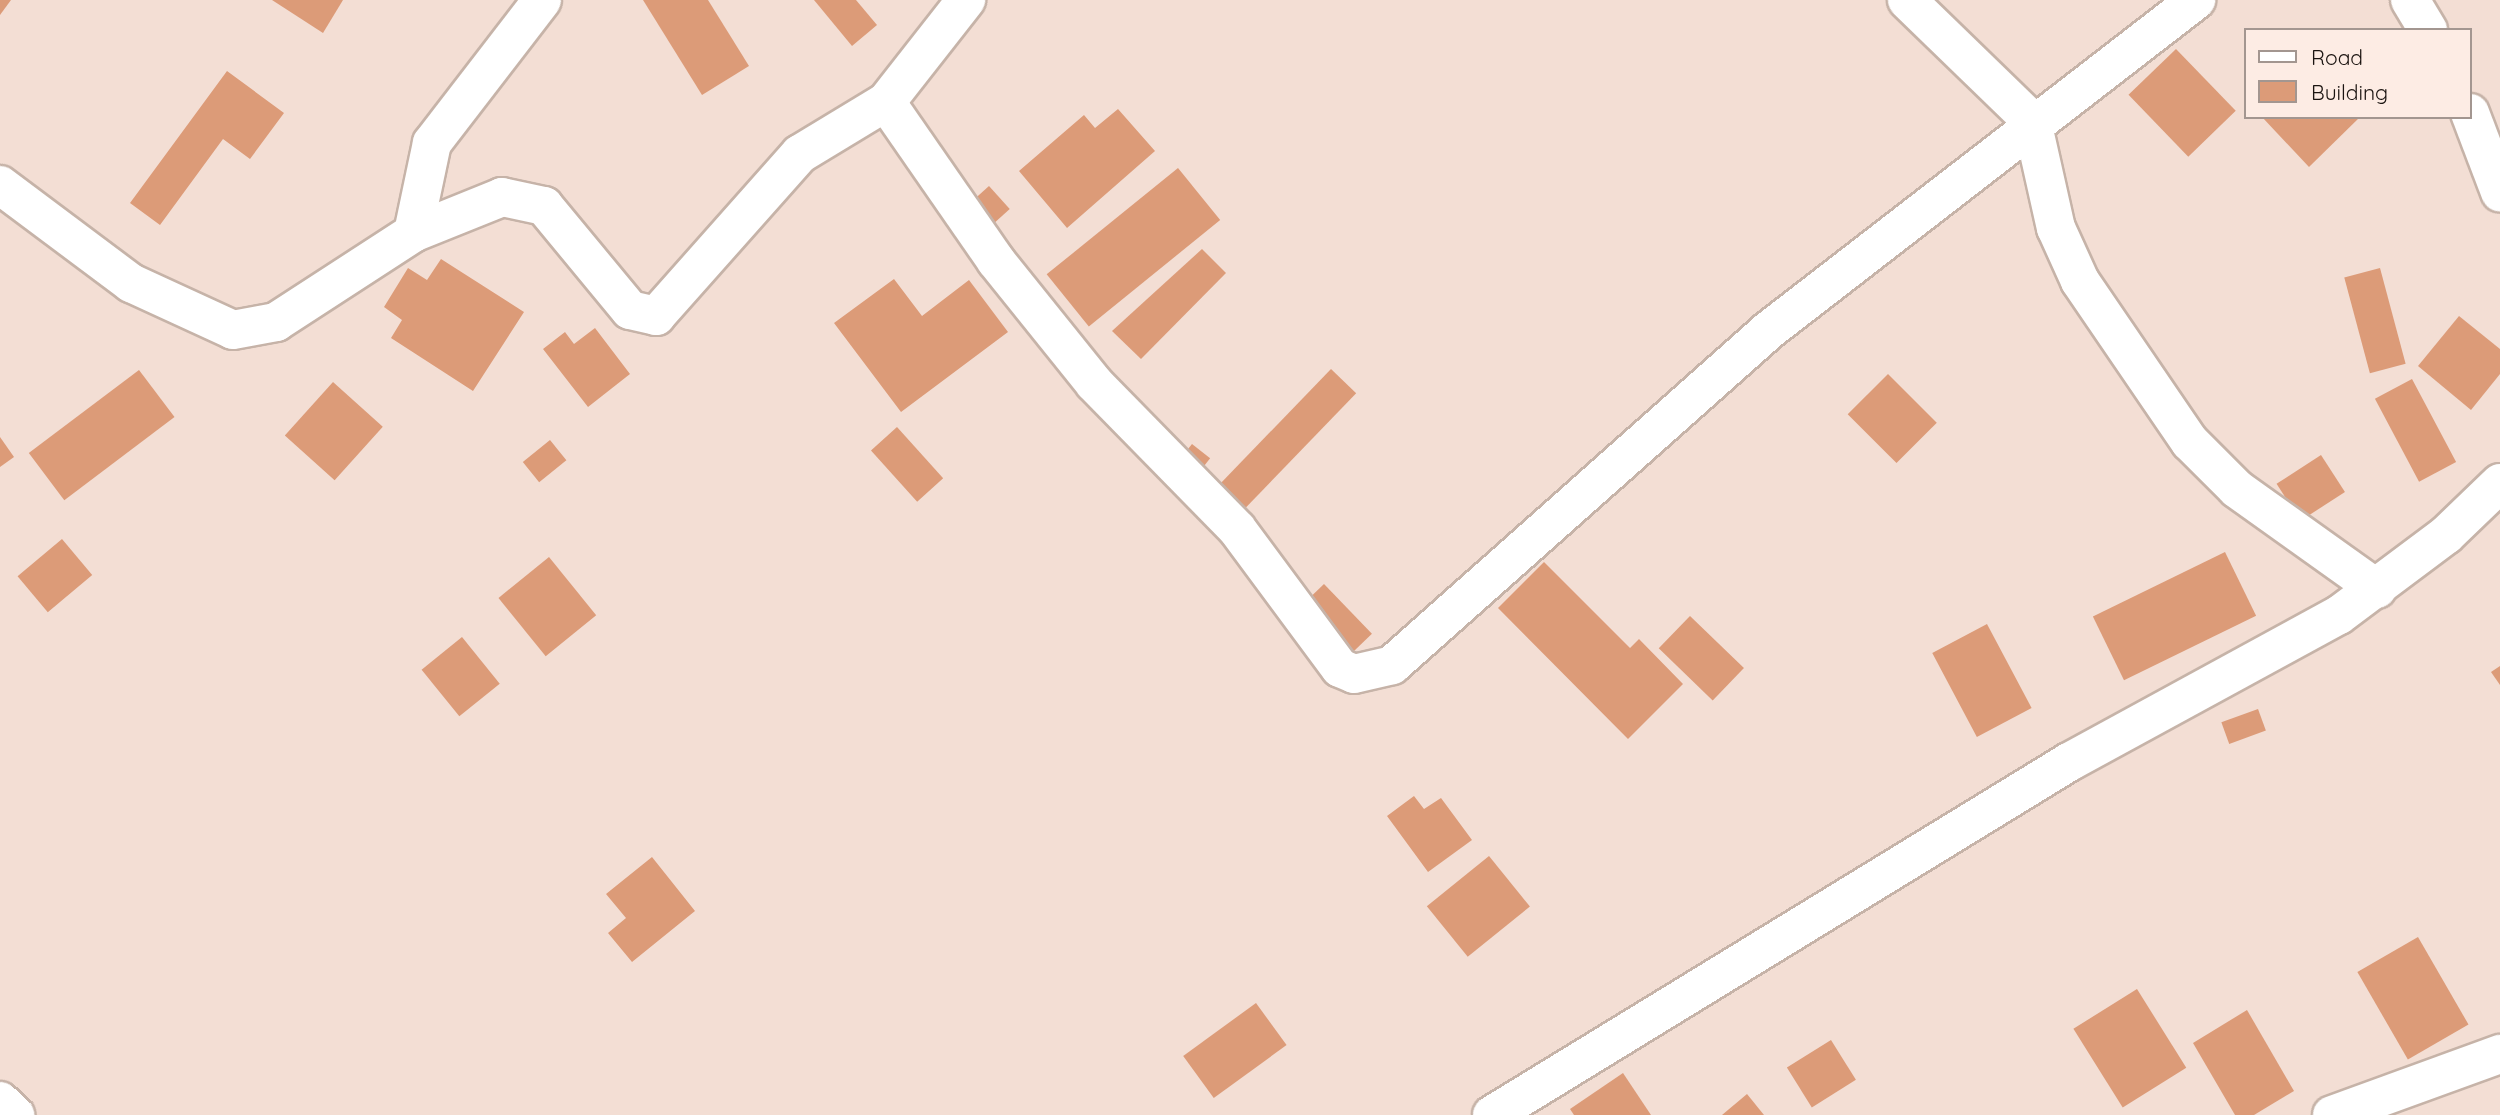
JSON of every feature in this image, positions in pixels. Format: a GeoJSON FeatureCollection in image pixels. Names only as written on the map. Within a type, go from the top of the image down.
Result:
{"type":"FeatureCollection","features":[{"type":"Feature","properties":{"kind":"street"},"geometry":{"type":"LineString","coordinates":[[413,233],[432,143],[542,0]]}},
{"type":"Feature","properties":{"kind":"street"},"geometry":{"type":"LineString","coordinates":[[0,185],[131,282],[233,330],[276,322],[413,233],[502,197],[526,197],[544,206],[630,310],[656,316],[800,154],[886,102],[966,0]]}},
{"type":"Feature","properties":{"kind":"street"},"geometry":{"type":"LineString","coordinates":[[1907,0],[2032,121],[2056,228],[2080,281],[2190,442],[2237,489],[2377,589]]}},
{"type":"Feature","properties":{"kind":"street"},"geometry":{"type":"LineString","coordinates":[[886,102],[996,261],[1094,383],[1237,529],[1339,668],[1354,674],[1392,665],[1769,330],[1891,240],[2032,121],[2196,0]]}},
{"type":"Feature","properties":{"kind":"street"},"geometry":{"type":"LineString","coordinates":[[2410,0],[2427,28]]}},
{"type":"Feature","properties":{"kind":"street"},"geometry":{"type":"LineString","coordinates":[[2481,116],[2500,192]]}},
{"type":"Feature","properties":{"kind":"street"},"geometry":{"type":"LineString","coordinates":[[1493,1115],[1891,867],[2377,589],[2500,483]]}},
{"type":"Feature","properties":{"kind":"street"},"geometry":{"type":"LineString","coordinates":[[2332,1115],[2500,1054]]}},
{"type":"Feature","properties":{"kind":"street"},"geometry":{"type":"LineString","coordinates":[[0,1101],[15,1115]]}},
{"type":"Feature","properties":{"kind":"building"},"geometry":{"type":"Polygon","coordinates":[[[0,0],[11,0],[0,15],[0,0]]]}},
{"type":"Feature","properties":{"kind":"building"},"geometry":{"type":"Polygon","coordinates":[[[272,0],[343,0],[323,33],[272,0]]]}},
{"type":"Feature","properties":{"kind":"building"},"geometry":{"type":"Polygon","coordinates":[[[643,0],[708,0],[749,66],[702,95],[643,0]]]}},
{"type":"Feature","properties":{"kind":"building"},"geometry":{"type":"Polygon","coordinates":[[[814,0],[856,0],[877,25],[852,46],[814,0]]]}},
{"type":"Feature","properties":{"kind":"building"},"geometry":{"type":"Polygon","coordinates":[[[2176,49],[2236,111],[2188,157],[2129,95],[2176,49]]]}},
{"type":"Feature","properties":{"kind":"building"},"geometry":{"type":"Polygon","coordinates":[[[227,71],[284,113],[250,159],[223,139],[160,225],[130,203],[227,71]]]}},
{"type":"Feature","properties":{"kind":"building"},"geometry":{"type":"Polygon","coordinates":[[[1118,109],[1155,151],[1067,228],[1019,171],[1084,115],[1095,128],[1118,109]]]}},
{"type":"Feature","properties":{"kind":"building"},"geometry":{"type":"Polygon","coordinates":[[[2264,119],[2358,119],[2309,167],[2264,119]]]}},
{"type":"Feature","properties":{"kind":"building"},"geometry":{"type":"Polygon","coordinates":[[[1178,168],[1220,220],[1089,326],[1047,274],[1178,168]]]}},
{"type":"Feature","properties":{"kind":"building"},"geometry":{"type":"Polygon","coordinates":[[[989,186],[1010,209],[991,226],[970,203],[989,186]]]}},
{"type":"Feature","properties":{"kind":"building"},"geometry":{"type":"Polygon","coordinates":[[[1202,249],[1226,273],[1141,359],[1112,331],[1202,249]]]}},
{"type":"Feature","properties":{"kind":"building"},"geometry":{"type":"Polygon","coordinates":[[[441,259],[524,312],[473,391],[391,338],[402,320],[384,307],[408,268],[427,280],[441,259]]]}},
{"type":"Feature","properties":{"kind":"building"},"geometry":{"type":"Polygon","coordinates":[[[2380,268],[2406,364],[2370,373],[2344,278],[2380,268]]]}},
{"type":"Feature","properties":{"kind":"building"},"geometry":{"type":"Polygon","coordinates":[[[894,279],[922,316],[969,280],[1008,332],[901,412],[834,323],[894,279]]]}},
{"type":"Feature","properties":{"kind":"building"},"geometry":{"type":"Polygon","coordinates":[[[2459,316],[2500,349],[2500,374],[2471,410],[2418,366],[2459,316]]]}},
{"type":"Feature","properties":{"kind":"building"},"geometry":{"type":"Polygon","coordinates":[[[595,328],[630,374],[588,407],[543,349],[565,332],[574,344],[595,328]]]}},
{"type":"Feature","properties":{"kind":"building"},"geometry":{"type":"Polygon","coordinates":[[[1331,369],[1356,393],[1243,511],[1218,486],[1331,369]]]}},
{"type":"Feature","properties":{"kind":"building"},"geometry":{"type":"Polygon","coordinates":[[[139,370],[175,417],[64,500],[29,453],[139,370]]]}},
{"type":"Feature","properties":{"kind":"building"},"geometry":{"type":"Polygon","coordinates":[[[1888,374],[1937,423],[1896,463],[1848,414],[1888,374]]]}},
{"type":"Feature","properties":{"kind":"building"},"geometry":{"type":"Polygon","coordinates":[[[2412,379],[2456,462],[2419,482],[2375,399],[2412,379]]]}},
{"type":"Feature","properties":{"kind":"building"},"geometry":{"type":"Polygon","coordinates":[[[333,382],[383,427],[335,480],[285,436],[333,382]]]}},
{"type":"Feature","properties":{"kind":"building"},"geometry":{"type":"Polygon","coordinates":[[[897,427],[943,478],[917,502],[871,450],[897,427]]]}},
{"type":"Feature","properties":{"kind":"building"},"geometry":{"type":"Polygon","coordinates":[[[0,437],[14,457],[0,467],[0,437]]]}},
{"type":"Feature","properties":{"kind":"building"},"geometry":{"type":"Polygon","coordinates":[[[550,440],[566,460],[539,482],[523,462],[550,440]]]}},
{"type":"Feature","properties":{"kind":"building"},"geometry":{"type":"Polygon","coordinates":[[[1192,444],[1210,458],[1201,470],[1183,456],[1192,444]]]}},
{"type":"Feature","properties":{"kind":"building"},"geometry":{"type":"Polygon","coordinates":[[[2321,455],[2345,492],[2301,521],[2277,484],[2321,455]]]}},
{"type":"Feature","properties":{"kind":"building"},"geometry":{"type":"Polygon","coordinates":[[[62,539],[92,575],[48,612],[18,576],[62,539]]]}},
{"type":"Feature","properties":{"kind":"building"},"geometry":{"type":"Polygon","coordinates":[[[2225,552],[2256,616],[2124,680],[2093,616],[2225,552]]]}},
{"type":"Feature","properties":{"kind":"building"},"geometry":{"type":"Polygon","coordinates":[[[549,557],[596,615],[546,656],[498,598],[549,557]]]}},
{"type":"Feature","properties":{"kind":"building"},"geometry":{"type":"Polygon","coordinates":[[[1544,562],[1630,648],[1639,639],[1683,684],[1628,739],[1498,608],[1544,562]]]}},
{"type":"Feature","properties":{"kind":"building"},"geometry":{"type":"Polygon","coordinates":[[[1324,584],[1372,634],[1347,658],[1299,608],[1324,584]]]}},
{"type":"Feature","properties":{"kind":"building"},"geometry":{"type":"Polygon","coordinates":[[[1690,616],[1744,668],[1713,700],[1659,648],[1690,616]]]}},
{"type":"Feature","properties":{"kind":"building"},"geometry":{"type":"Polygon","coordinates":[[[1987,624],[2032,708],[1977,737],[1932,653],[1987,624]]]}},
{"type":"Feature","properties":{"kind":"building"},"geometry":{"type":"Polygon","coordinates":[[[462,637],[500,684],[459,716],[422,670],[462,637]]]}},
{"type":"Feature","properties":{"kind":"building"},"geometry":{"type":"Polygon","coordinates":[[[2500,666],[2500,685],[2491,672],[2500,666]]]}},
{"type":"Feature","properties":{"kind":"building"},"geometry":{"type":"Polygon","coordinates":[[[2258,709],[2266,731],[2229,744],[2221,722],[2258,709]]]}},
{"type":"Feature","properties":{"kind":"building"},"geometry":{"type":"Polygon","coordinates":[[[1414,796],[1424,809],[1441,798],[1472,840],[1428,872],[1387,816],[1414,796]]]}},
{"type":"Feature","properties":{"kind":"building"},"geometry":{"type":"Polygon","coordinates":[[[1489,856],[1530,907],[1468,957],[1427,906],[1489,856]]]}},
{"type":"Feature","properties":{"kind":"building"},"geometry":{"type":"Polygon","coordinates":[[[652,857],[695,911],[632,962],[608,933],[626,918],[606,894],[652,857]]]}},
{"type":"Feature","properties":{"kind":"building"},"geometry":{"type":"Polygon","coordinates":[[[2418,937],[2468,1024],[2408,1059],[2357,972],[2418,937]]]}},
{"type":"Feature","properties":{"kind":"building"},"geometry":{"type":"Polygon","coordinates":[[[2137,989],[2186,1068],[2123,1108],[2073,1029],[2137,989]]]}},
{"type":"Feature","properties":{"kind":"building"},"geometry":{"type":"Polygon","coordinates":[[[1256,1003],[1287,1045],[1214,1098],[1183,1056],[1256,1003]]]}},
{"type":"Feature","properties":{"kind":"building"},"geometry":{"type":"Polygon","coordinates":[[[2247,1010],[2294,1091],[2254,1115],[2235,1115],[2193,1043],[2247,1010]]]}},
{"type":"Feature","properties":{"kind":"building"},"geometry":{"type":"Polygon","coordinates":[[[1831,1040],[1856,1080],[1812,1107],[1787,1068],[1831,1040]]]}},
{"type":"Feature","properties":{"kind":"building"},"geometry":{"type":"Polygon","coordinates":[[[1623,1073],[1651,1115],[1574,1115],[1570,1109],[1623,1073]]]}},
{"type":"Feature","properties":{"kind":"building"},"geometry":{"type":"Polygon","coordinates":[[[1747,1094],[1764,1115],[1722,1115],[1747,1094]]]}}]}
